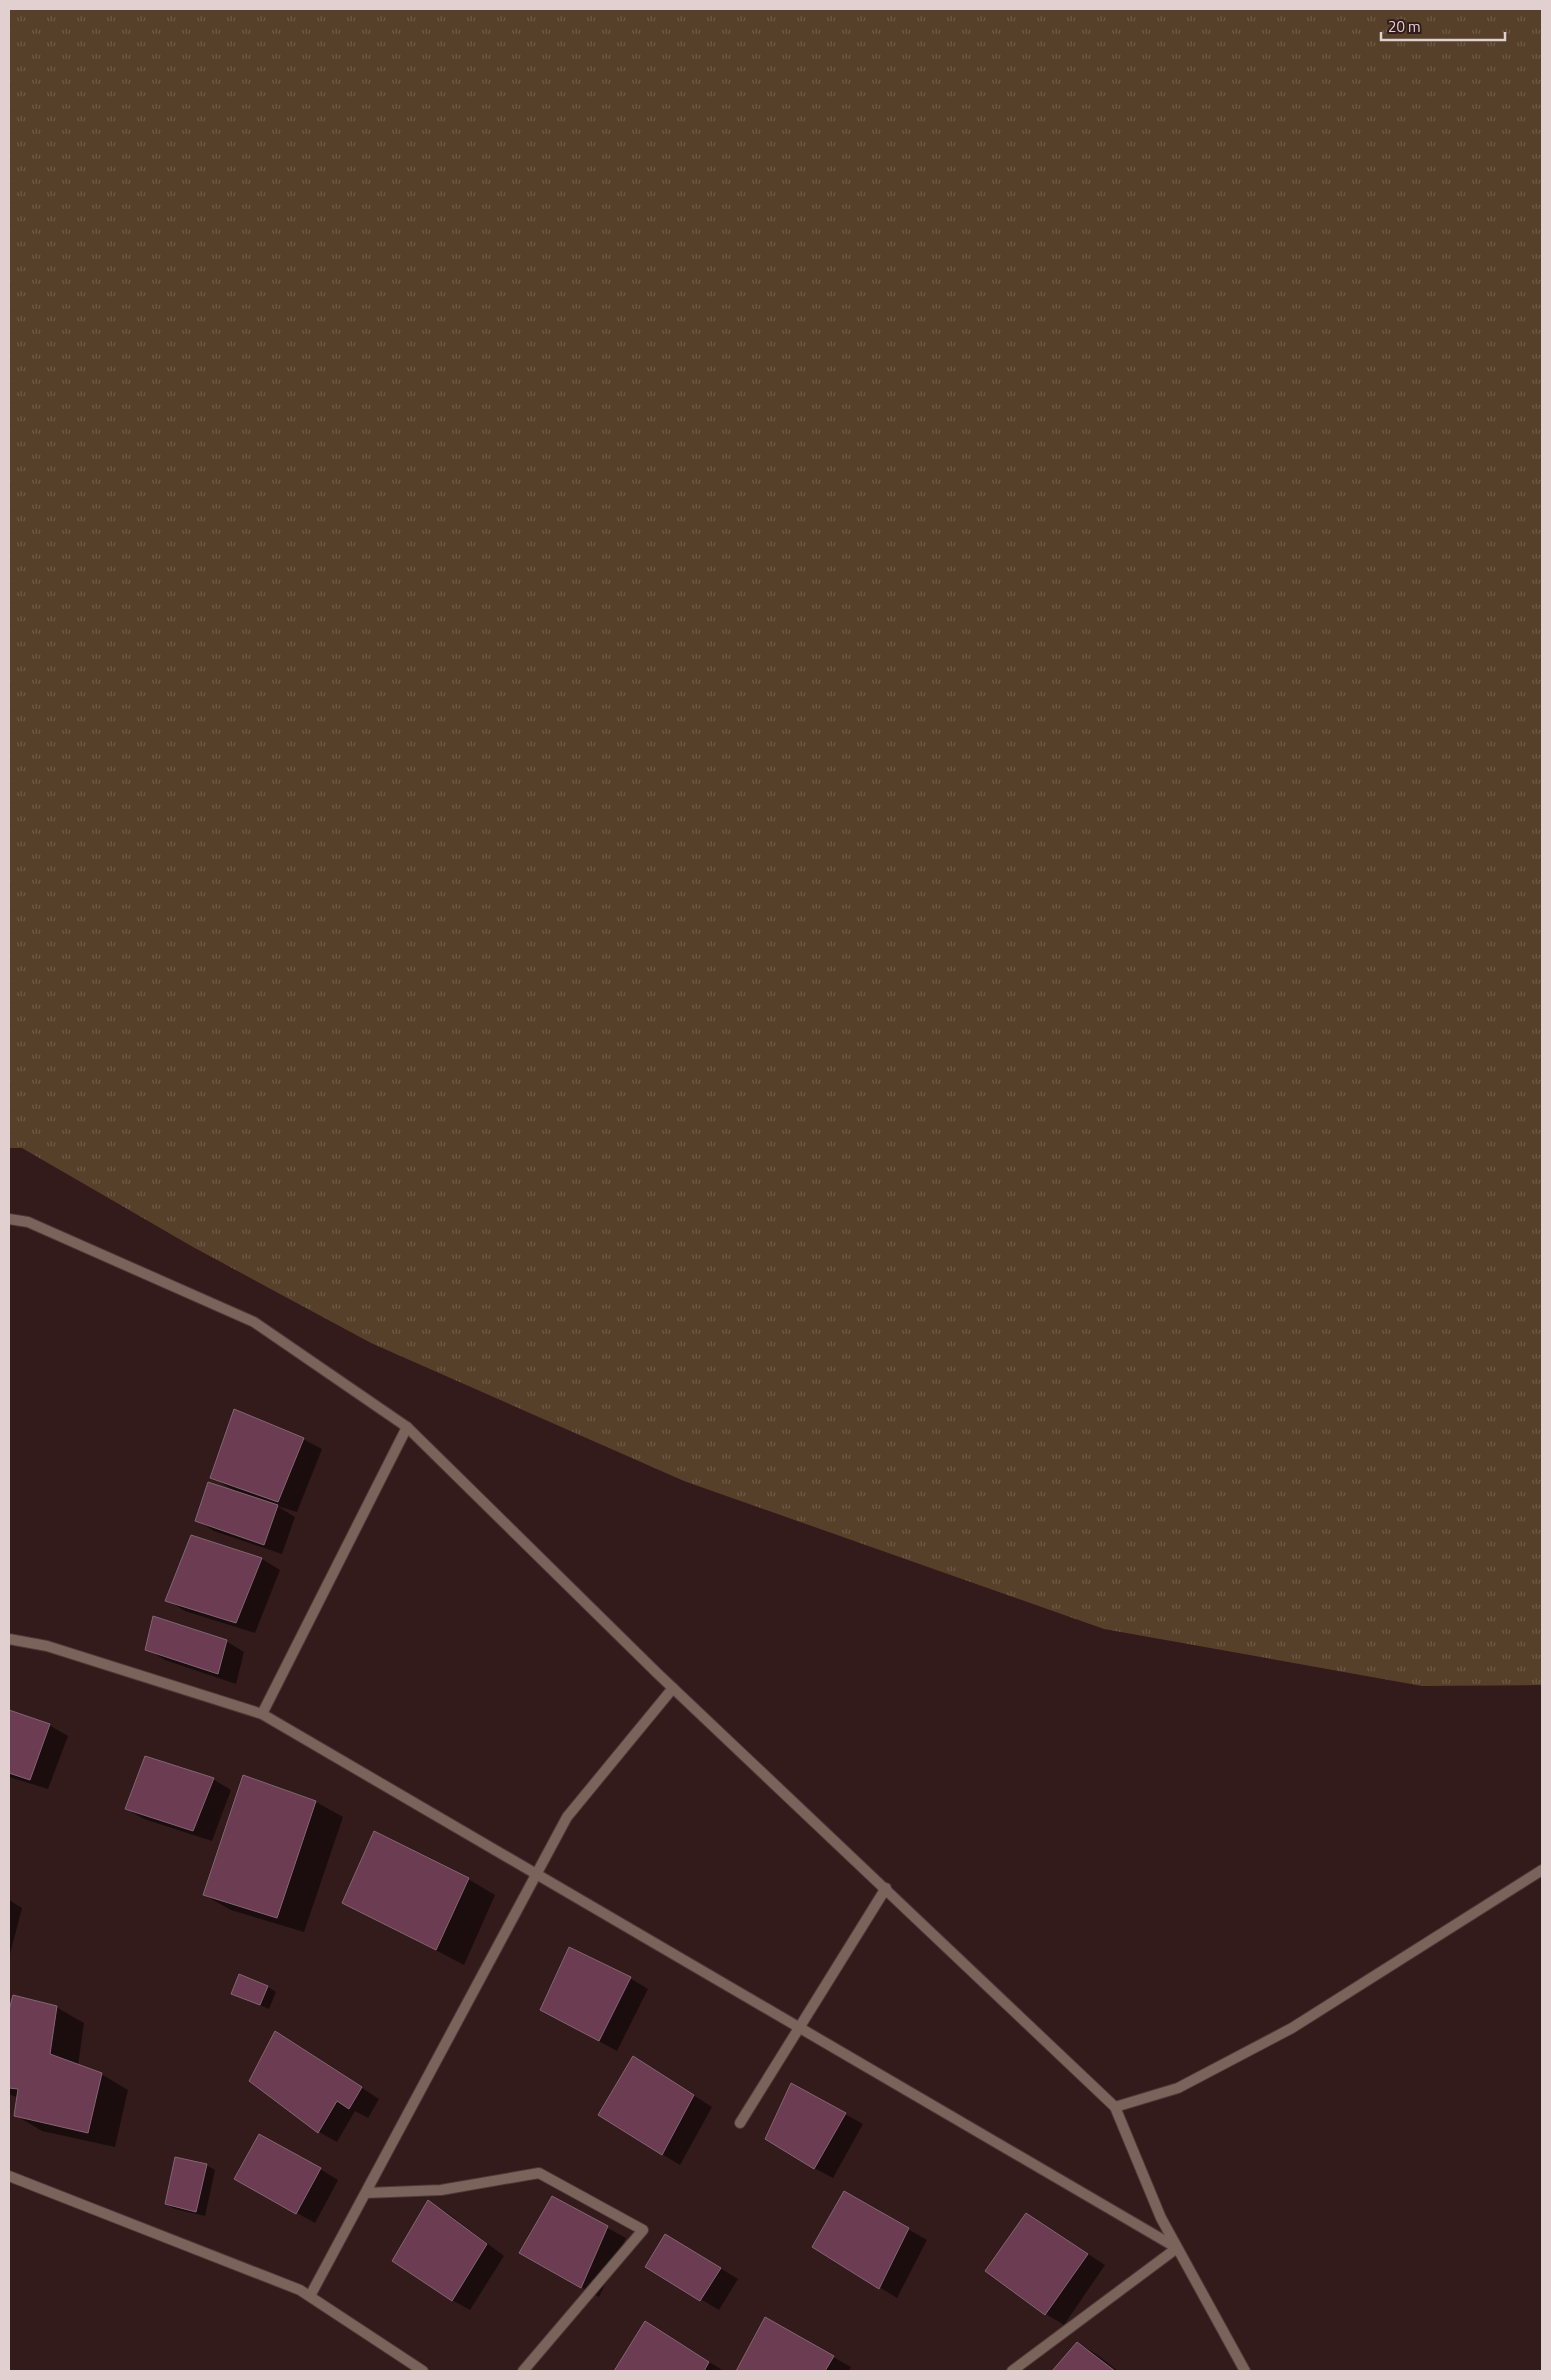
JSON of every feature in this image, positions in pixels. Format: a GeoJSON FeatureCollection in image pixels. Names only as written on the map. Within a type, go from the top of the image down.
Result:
{"type":"FeatureCollection","features":[{"type":"Feature","properties":{"kind":"street"},"geometry":{"type":"LineString","coordinates":[[9,1219],[28,1222],[254,1322],[407,1428],[674,1688],[1114,2107],[1161,2218],[1245,2371]]}},
{"type":"Feature","properties":{"kind":"street"},"geometry":{"type":"LineString","coordinates":[[262,1714],[407,1428]]}},
{"type":"Feature","properties":{"kind":"street"},"geometry":{"type":"LineString","coordinates":[[9,1639],[48,1646],[262,1714],[1177,2248]]}},
{"type":"Feature","properties":{"kind":"street"},"geometry":{"type":"LineString","coordinates":[[310,2296],[567,1817],[674,1688]]}},
{"type":"Feature","properties":{"kind":"street"},"geometry":{"type":"LineString","coordinates":[[1114,2107],[1178,2088],[1292,2028],[1542,1870]]}},
{"type":"Feature","properties":{"kind":"street"},"geometry":{"type":"LineString","coordinates":[[740,2123],[886,1888]]}},
{"type":"Feature","properties":{"kind":"street"},"geometry":{"type":"LineString","coordinates":[[366,2192],[441,2190],[539,2174],[643,2230],[523,2371]]}},
{"type":"Feature","properties":{"kind":"street"},"geometry":{"type":"LineString","coordinates":[[9,2176],[310,2296],[423,2371]]}},
{"type":"Feature","properties":{"kind":"street"},"geometry":{"type":"LineString","coordinates":[[1012,2371],[1177,2248]]}},
{"type":"Feature","properties":{"kind":"green space"},"geometry":{"type":"Polygon","coordinates":[[[9,9],[1542,9],[1542,1685],[1422,1686],[1104,1629],[684,1481],[371,1343],[193,1247],[22,1148],[9,1148],[9,9]]]}},
{"type":"Feature","properties":{"kind":"building"},"geometry":{"type":"Polygon","coordinates":[[[234,1409],[304,1438],[278,1502],[210,1478],[234,1409]]]}},
{"type":"Feature","properties":{"kind":"building"},"geometry":{"type":"Polygon","coordinates":[[[208,1482],[278,1505],[264,1545],[195,1521],[208,1482]]]}},
{"type":"Feature","properties":{"kind":"building"},"geometry":{"type":"Polygon","coordinates":[[[191,1535],[262,1558],[236,1623],[165,1601],[191,1535]]]}},
{"type":"Feature","properties":{"kind":"building"},"geometry":{"type":"Polygon","coordinates":[[[153,1616],[227,1640],[218,1674],[145,1650],[153,1616]]]}},
{"type":"Feature","properties":{"kind":"building"},"geometry":{"type":"Polygon","coordinates":[[[9,1710],[50,1724],[30,1780],[9,1773],[9,1710]]]}},
{"type":"Feature","properties":{"kind":"building"},"geometry":{"type":"Polygon","coordinates":[[[145,1756],[214,1778],[193,1831],[125,1809],[145,1756]]]}},
{"type":"Feature","properties":{"kind":"building"},"geometry":{"type":"Polygon","coordinates":[[[243,1775],[316,1801],[277,1918],[203,1895],[243,1775]]]}},
{"type":"Feature","properties":{"kind":"building"},"geometry":{"type":"Polygon","coordinates":[[[374,1831],[469,1878],[436,1950],[342,1903],[374,1831]]]}},
{"type":"Feature","properties":{"kind":"building"},"geometry":{"type":"Polygon","coordinates":[[[569,1947],[631,1977],[599,2041],[540,2010],[569,1947]]]}},
{"type":"Feature","properties":{"kind":"building"},"geometry":{"type":"Polygon","coordinates":[[[239,1974],[268,1986],[260,2005],[231,1994],[239,1974]]]}},
{"type":"Feature","properties":{"kind":"building"},"geometry":{"type":"Polygon","coordinates":[[[13,1995],[57,2006],[50,2054],[102,2073],[88,2133],[14,2116],[18,2089],[9,2088],[9,2010],[13,1995]]]}},
{"type":"Feature","properties":{"kind":"building"},"geometry":{"type":"Polygon","coordinates":[[[275,2031],[362,2087],[349,2109],[337,2101],[318,2133],[249,2081],[275,2031]]]}},
{"type":"Feature","properties":{"kind":"building"},"geometry":{"type":"Polygon","coordinates":[[[633,2056],[694,2095],[662,2155],[598,2115],[633,2056]]]}},
{"type":"Feature","properties":{"kind":"building"},"geometry":{"type":"Polygon","coordinates":[[[791,2083],[846,2113],[814,2169],[765,2139],[791,2083]]]}},
{"type":"Feature","properties":{"kind":"building"},"geometry":{"type":"Polygon","coordinates":[[[259,2134],[321,2168],[296,2214],[234,2179],[259,2134]]]}},
{"type":"Feature","properties":{"kind":"building"},"geometry":{"type":"Polygon","coordinates":[[[175,2157],[207,2164],[196,2212],[165,2204],[175,2157]]]}},
{"type":"Feature","properties":{"kind":"building"},"geometry":{"type":"Polygon","coordinates":[[[844,2191],[909,2228],[879,2289],[812,2247],[844,2191]]]}},
{"type":"Feature","properties":{"kind":"building"},"geometry":{"type":"Polygon","coordinates":[[[552,2196],[608,2226],[581,2288],[519,2253],[552,2196]]]}},
{"type":"Feature","properties":{"kind":"building"},"geometry":{"type":"Polygon","coordinates":[[[428,2200],[487,2244],[452,2301],[392,2261],[428,2200]]]}},
{"type":"Feature","properties":{"kind":"building"},"geometry":{"type":"Polygon","coordinates":[[[1026,2213],[1088,2254],[1045,2315],[985,2271],[1026,2213]]]}},
{"type":"Feature","properties":{"kind":"building"},"geometry":{"type":"Polygon","coordinates":[[[665,2234],[721,2268],[700,2301],[645,2267],[665,2234]]]}},
{"type":"Feature","properties":{"kind":"building"},"geometry":{"type":"Polygon","coordinates":[[[765,2317],[834,2356],[825,2371],[736,2371],[765,2317]]]}},
{"type":"Feature","properties":{"kind":"building"},"geometry":{"type":"Polygon","coordinates":[[[645,2321],[709,2362],[704,2371],[614,2371],[645,2321]]]}},
{"type":"Feature","properties":{"kind":"building"},"geometry":{"type":"Polygon","coordinates":[[[1077,2342],[1115,2371],[1052,2371],[1077,2342]]]}}]}
